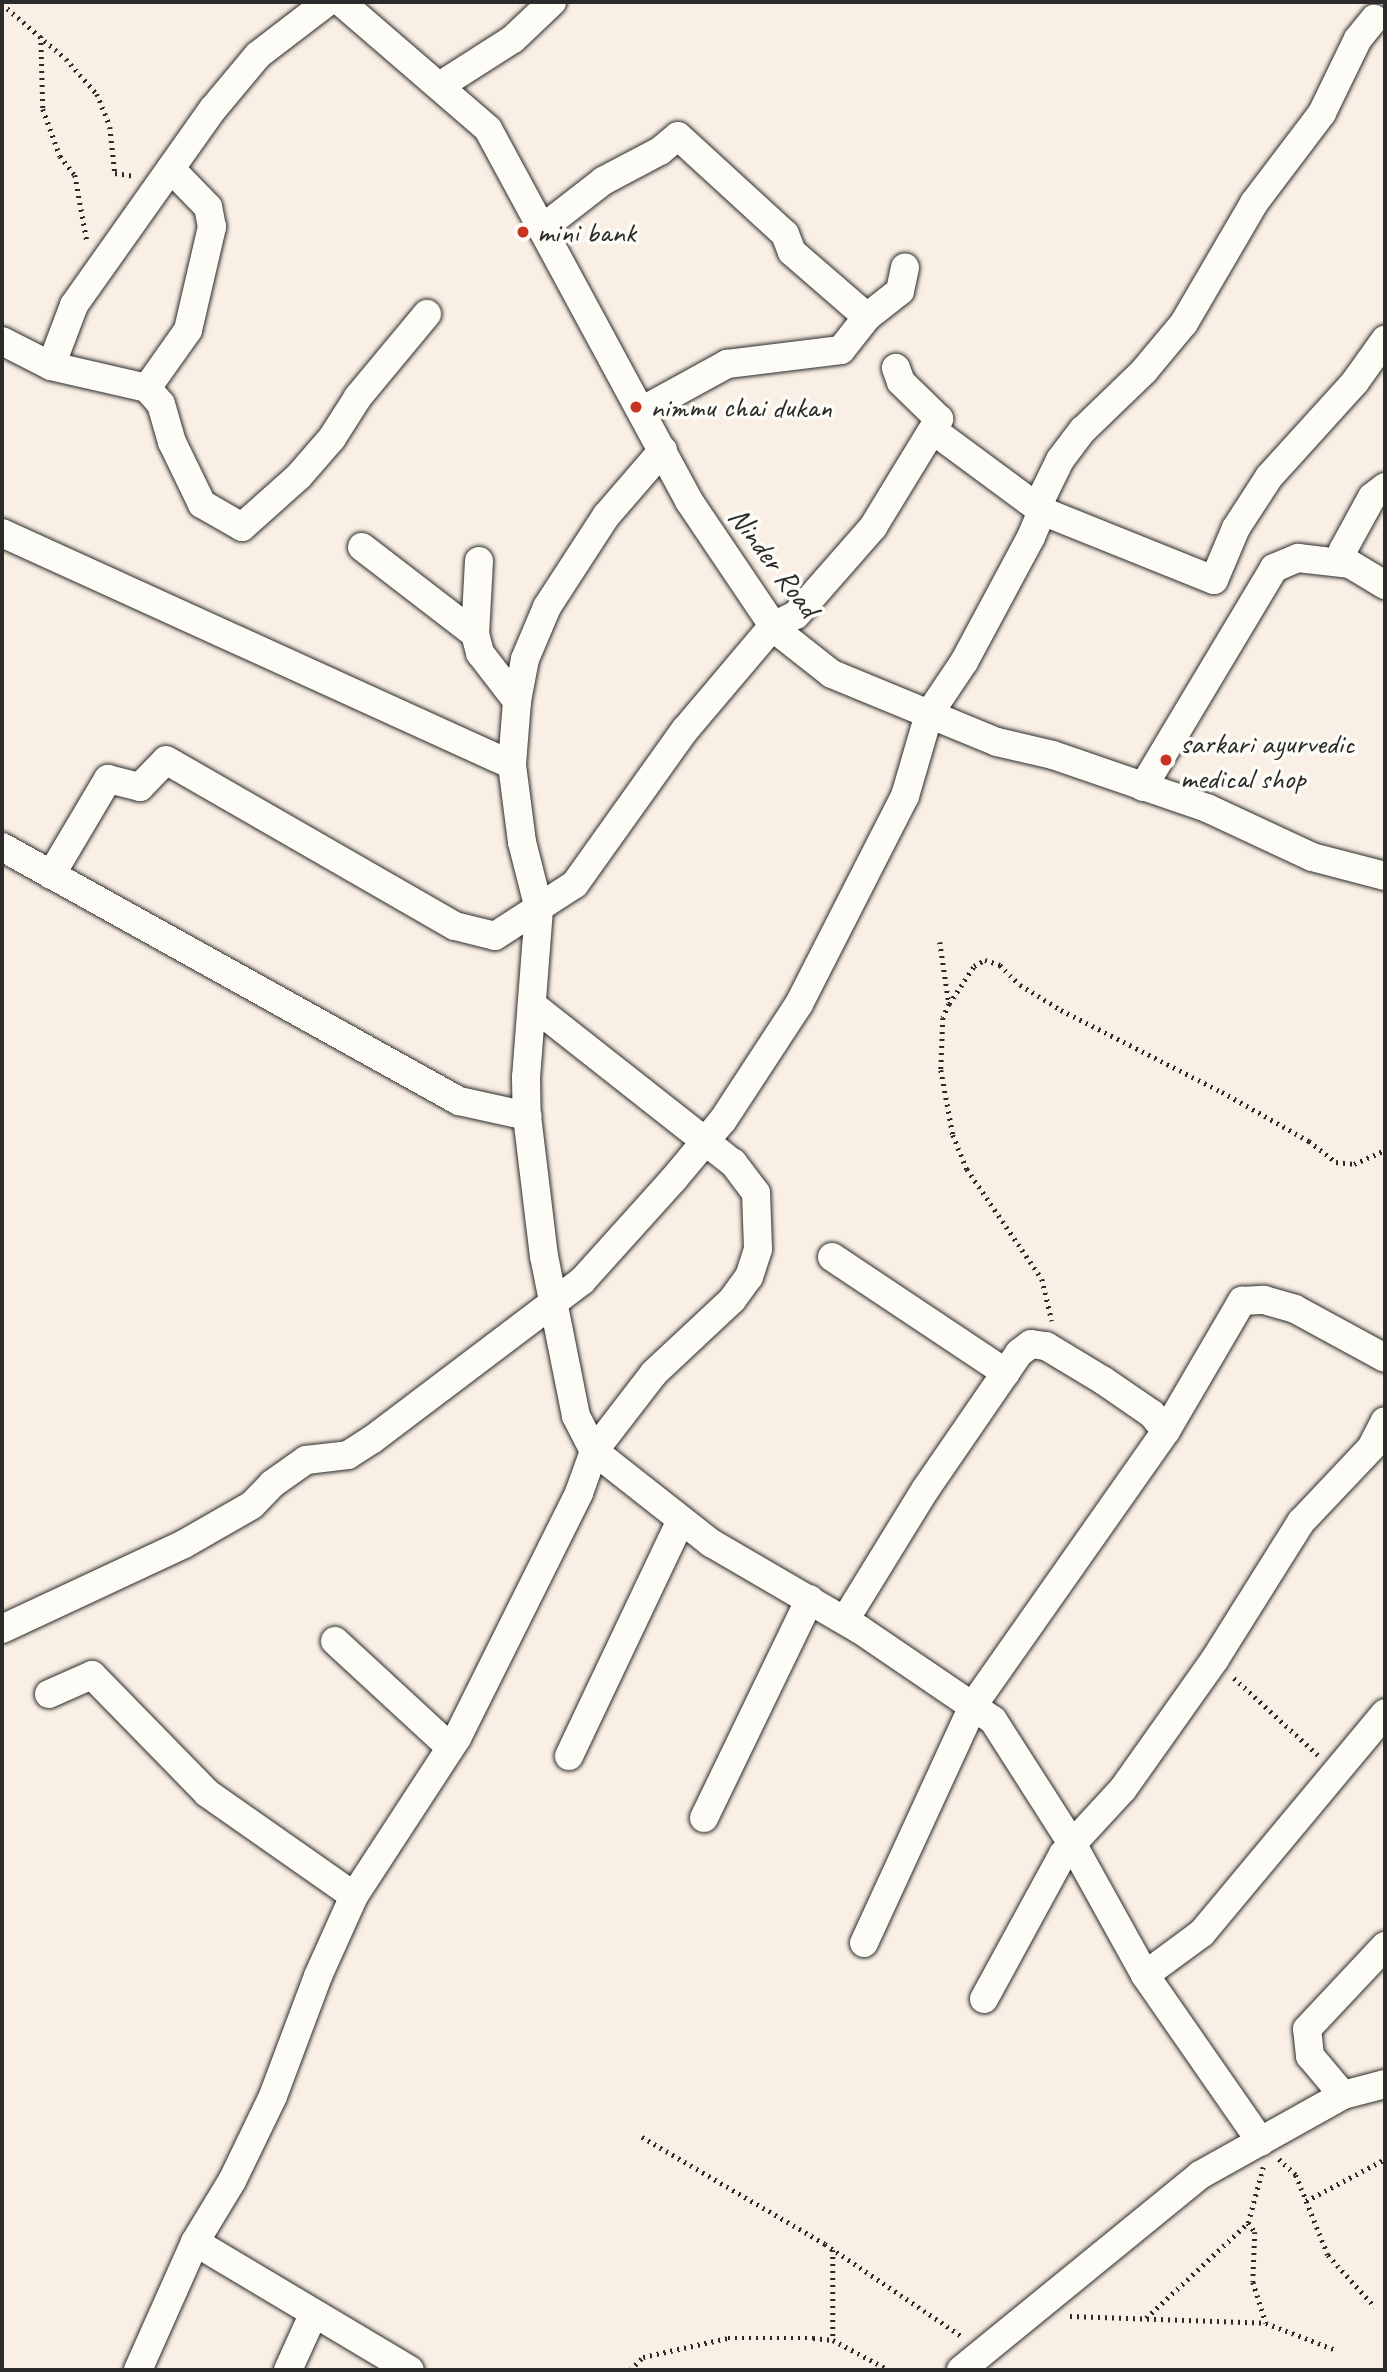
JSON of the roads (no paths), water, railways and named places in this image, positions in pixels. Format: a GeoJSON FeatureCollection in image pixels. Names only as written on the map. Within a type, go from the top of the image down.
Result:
{"type":"FeatureCollection","features":[{"type":"Feature","properties":{"kind":"street"},"geometry":{"type":"LineString","coordinates":[[51,366],[74,305],[236,78],[288,28],[327,2]]}},
{"type":"Feature","properties":{"kind":"street","name":"Ninder Road"},"geometry":{"type":"LineString","coordinates":[[341,2],[441,85],[488,129],[643,410],[689,502],[773,626],[832,674],[997,742],[1053,755],[1207,808],[1312,857],[1385,876]]}},
{"type":"Feature","properties":{"kind":"street"},"geometry":{"type":"LineString","coordinates":[[441,85],[513,39],[552,2]]}},
{"type":"Feature","properties":{"kind":"street"},"geometry":{"type":"LineString","coordinates":[[2,1629],[184,1544],[252,1505],[272,1483],[306,1460],[348,1455],[582,1281],[705,1141],[799,1004],[836,934],[905,796],[929,714],[964,662],[1042,511],[1041,499],[1060,460],[1083,430],[1144,371],[1184,323],[1254,203],[1322,113],[1358,39],[1374,19]]}},
{"type":"Feature","properties":{"kind":"street"},"geometry":{"type":"LineString","coordinates":[[544,228],[603,181],[660,151],[678,136],[785,234],[792,252],[867,317]]}},
{"type":"Feature","properties":{"kind":"street"},"geometry":{"type":"LineString","coordinates":[[147,388],[188,330],[211,236],[208,207],[171,169]]}},
{"type":"Feature","properties":{"kind":"street"},"geometry":{"type":"LineString","coordinates":[[643,410],[727,364],[841,350],[867,317],[900,291],[905,268]]}},
{"type":"Feature","properties":{"kind":"street"},"geometry":{"type":"LineString","coordinates":[[2,341],[51,366],[147,388],[161,404],[172,442],[202,504],[242,527],[324,448],[358,397],[427,314]]}},
{"type":"Feature","properties":{"kind":"street"},"geometry":{"type":"LineString","coordinates":[[934,431],[1042,511],[1214,580],[1236,527],[1269,477],[1355,382],[1385,340]]}},
{"type":"Feature","properties":{"kind":"street"},"geometry":{"type":"LineString","coordinates":[[51,875],[108,779],[140,787],[166,760],[455,926],[495,936],[575,884],[685,730],[773,626],[796,615],[831,579],[873,527],[939,419],[901,382],[896,368]]}},
{"type":"Feature","properties":{"kind":"street"},"geometry":{"type":"LineString","coordinates":[[663,450],[606,516],[547,607],[525,659],[517,701],[512,765],[522,842],[539,909],[527,1116],[553,1303],[576,1416],[594,1451],[711,1543],[845,1620],[974,1704],[993,1720],[1073,1846],[1145,1976],[1261,2142]]}},
{"type":"Feature","properties":{"kind":"street"},"geometry":{"type":"LineString","coordinates":[[1349,564],[1343,550],[1372,497],[1385,487]]}},
{"type":"Feature","properties":{"kind":"street"},"geometry":{"type":"LineString","coordinates":[[2,533],[512,765]]}},
{"type":"Feature","properties":{"kind":"street"},"geometry":{"type":"LineString","coordinates":[[362,547],[475,634]]}},
{"type":"Feature","properties":{"kind":"street"},"geometry":{"type":"LineString","coordinates":[[1143,787],[1275,568],[1298,558],[1349,564],[1385,585]]}},
{"type":"Feature","properties":{"kind":"street"},"geometry":{"type":"LineString","coordinates":[[479,561],[475,634],[480,653],[517,701]]}},
{"type":"Feature","properties":{"kind":"street"},"geometry":{"type":"LineString","coordinates":[[2,847],[459,1101],[527,1116]]}},
{"type":"Feature","properties":{"kind":"street"},"geometry":{"type":"LineString","coordinates":[[138,2370],[195,2242],[232,2181],[273,2096],[354,1896],[450,1747],[579,1493],[594,1451],[654,1373],[705,1328],[749,1277],[758,1249],[756,1193],[733,1163],[532,1006]]}},
{"type":"Feature","properties":{"kind":"street"},"geometry":{"type":"LineString","coordinates":[[832,1257],[1006,1373]]}},
{"type":"Feature","properties":{"kind":"street"},"geometry":{"type":"LineString","coordinates":[[864,1943],[974,1704],[1166,1431],[1242,1300],[1264,1300],[1294,1309],[1385,1358]]}},
{"type":"Feature","properties":{"kind":"street"},"geometry":{"type":"LineString","coordinates":[[845,1620],[925,1490],[1006,1373],[1031,1344],[1046,1346],[1152,1413],[1166,1431]]}},
{"type":"Feature","properties":{"kind":"street"},"geometry":{"type":"LineString","coordinates":[[984,1999],[1063,1854],[1123,1789],[1215,1659],[1301,1522],[1371,1448],[1385,1421]]}},
{"type":"Feature","properties":{"kind":"street"},"geometry":{"type":"LineString","coordinates":[[569,1756],[681,1520]]}},
{"type":"Feature","properties":{"kind":"street"},"geometry":{"type":"LineString","coordinates":[[704,1818],[810,1599]]}},
{"type":"Feature","properties":{"kind":"street"},"geometry":{"type":"LineString","coordinates":[[335,1641],[450,1747]]}},
{"type":"Feature","properties":{"kind":"street"},"geometry":{"type":"LineString","coordinates":[[48,1694],[92,1675],[207,1793],[354,1896]]}},
{"type":"Feature","properties":{"kind":"street"},"geometry":{"type":"LineString","coordinates":[[1145,1976],[1202,1933],[1385,1713]]}},
{"type":"Feature","properties":{"kind":"street"},"geometry":{"type":"LineString","coordinates":[[1343,2095],[1310,2056],[1307,2029],[1385,1946]]}},
{"type":"Feature","properties":{"kind":"street"},"geometry":{"type":"LineString","coordinates":[[961,2370],[1200,2175],[1343,2095],[1385,2084]]}},
{"type":"Feature","properties":{"kind":"street"},"geometry":{"type":"LineString","coordinates":[[195,2242],[313,2315],[410,2370]]}},
{"type":"Feature","properties":{"kind":"street"},"geometry":{"type":"LineString","coordinates":[[288,2370],[313,2315]]}},
{"type":"Feature","properties":{"kind":"place","name":"mini bank"},"geometry":{"type":"Point","coordinates":[523,232]}},
{"type":"Feature","properties":{"kind":"place","name":"nimmu chai dukan"},"geometry":{"type":"Point","coordinates":[636,407]}},
{"type":"Feature","properties":{"kind":"place","name":"sarkari ayurvedic medical shop"},"geometry":{"type":"Point","coordinates":[1166,760]}}]}
